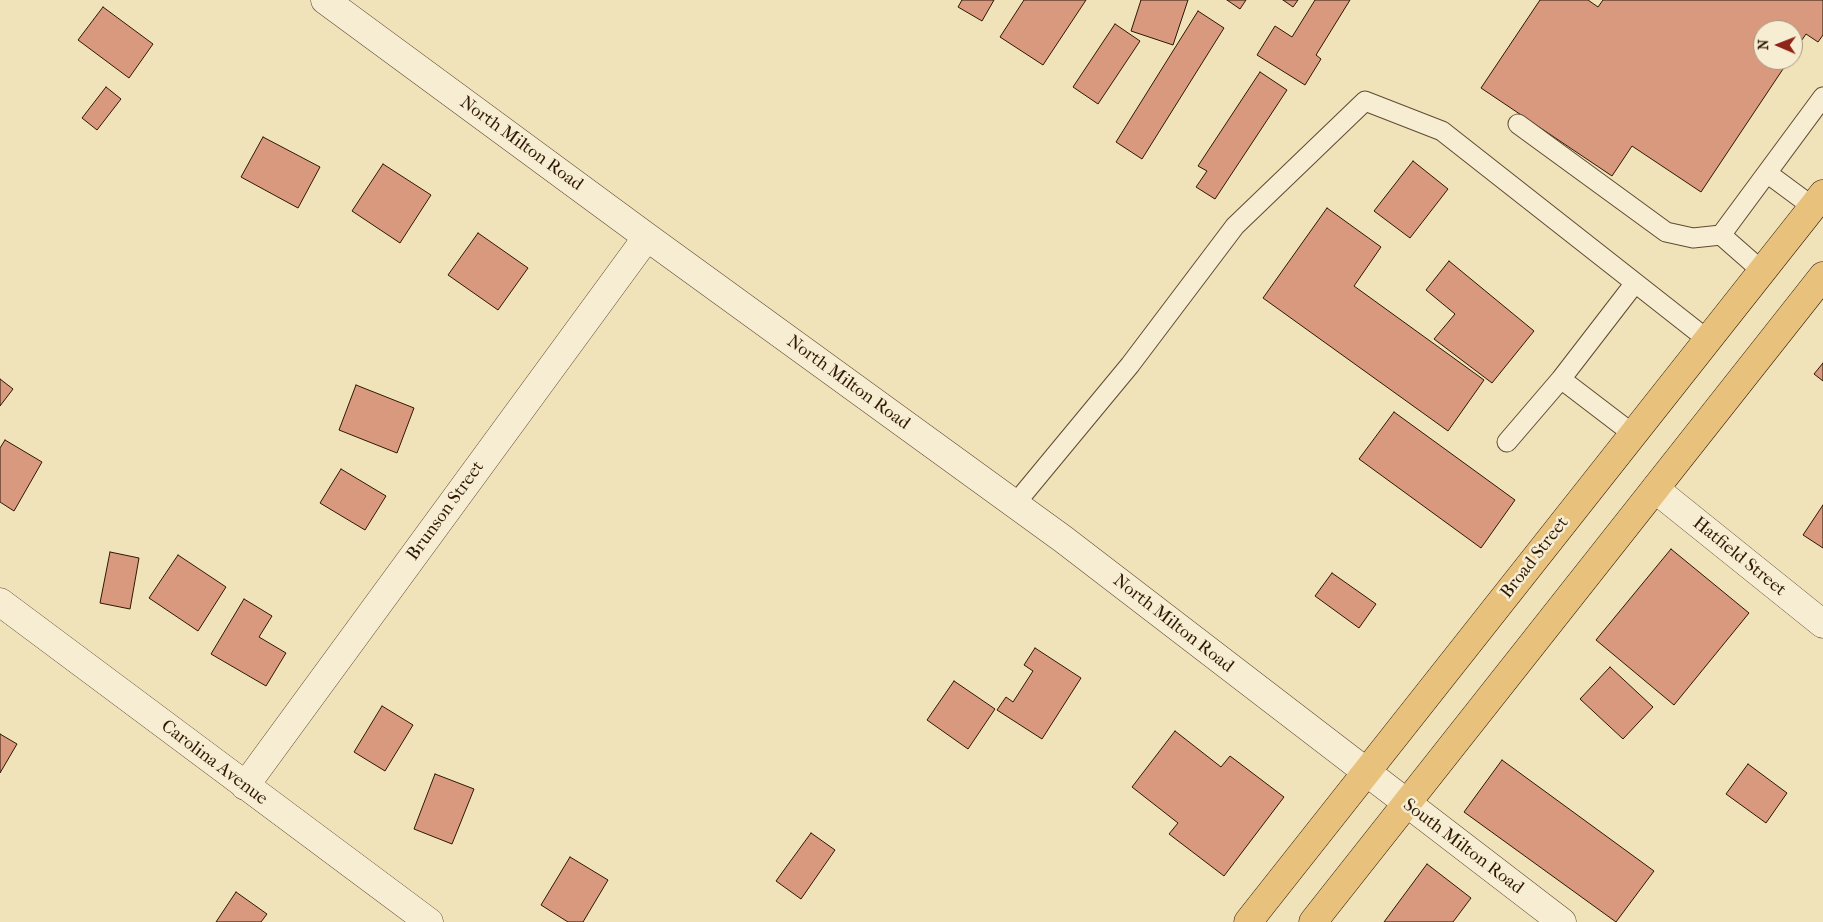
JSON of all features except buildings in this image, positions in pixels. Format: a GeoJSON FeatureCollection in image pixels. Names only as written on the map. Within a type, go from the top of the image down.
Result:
{"type":"FeatureCollection","features":[{"type":"Feature","properties":{"kind":"main road","name":"Broad Street"},"geometry":{"type":"LineString","coordinates":[[1248,922],[1818,201]]}},
{"type":"Feature","properties":{"kind":"main road"},"geometry":{"type":"LineString","coordinates":[[1313,922],[1823,276]]}},
{"type":"Feature","properties":{"kind":"street","name":"North Milton Road"},"geometry":{"type":"LineString","coordinates":[[326,0],[647,237],[1071,545],[1366,772]]}},
{"type":"Feature","properties":{"kind":"street","name":"Brunson Street"},"geometry":{"type":"LineString","coordinates":[[245,786],[647,237]]}},
{"type":"Feature","properties":{"kind":"street","name":"Hatfield Street"},"geometry":{"type":"LineString","coordinates":[[1655,489],[1823,624]]}},
{"type":"Feature","properties":{"kind":"street","name":"Carolina Avenue"},"geometry":{"type":"LineString","coordinates":[[0,602],[429,922]]}},
{"type":"Feature","properties":{"kind":"street","name":"South Milton Road"},"geometry":{"type":"LineString","coordinates":[[1366,772],[1562,922]]}},
{"type":"Feature","properties":{"kind":"lane"},"geometry":{"type":"LineString","coordinates":[[1518,124],[1666,232],[1693,238],[1721,235],[1823,97]]}},
{"type":"Feature","properties":{"kind":"lane"},"geometry":{"type":"LineString","coordinates":[[1015,504],[1130,365],[1235,226],[1365,101],[1442,131],[1708,340]]}},
{"type":"Feature","properties":{"kind":"lane"},"geometry":{"type":"LineString","coordinates":[[1767,173],[1818,201]]}},
{"type":"Feature","properties":{"kind":"lane"},"geometry":{"type":"LineString","coordinates":[[1721,235],[1762,271]]}},
{"type":"Feature","properties":{"kind":"lane"},"geometry":{"type":"LineString","coordinates":[[1507,442],[1561,379],[1635,283]]}},
{"type":"Feature","properties":{"kind":"lane"},"geometry":{"type":"LineString","coordinates":[[1561,379],[1633,434]]}}]}
